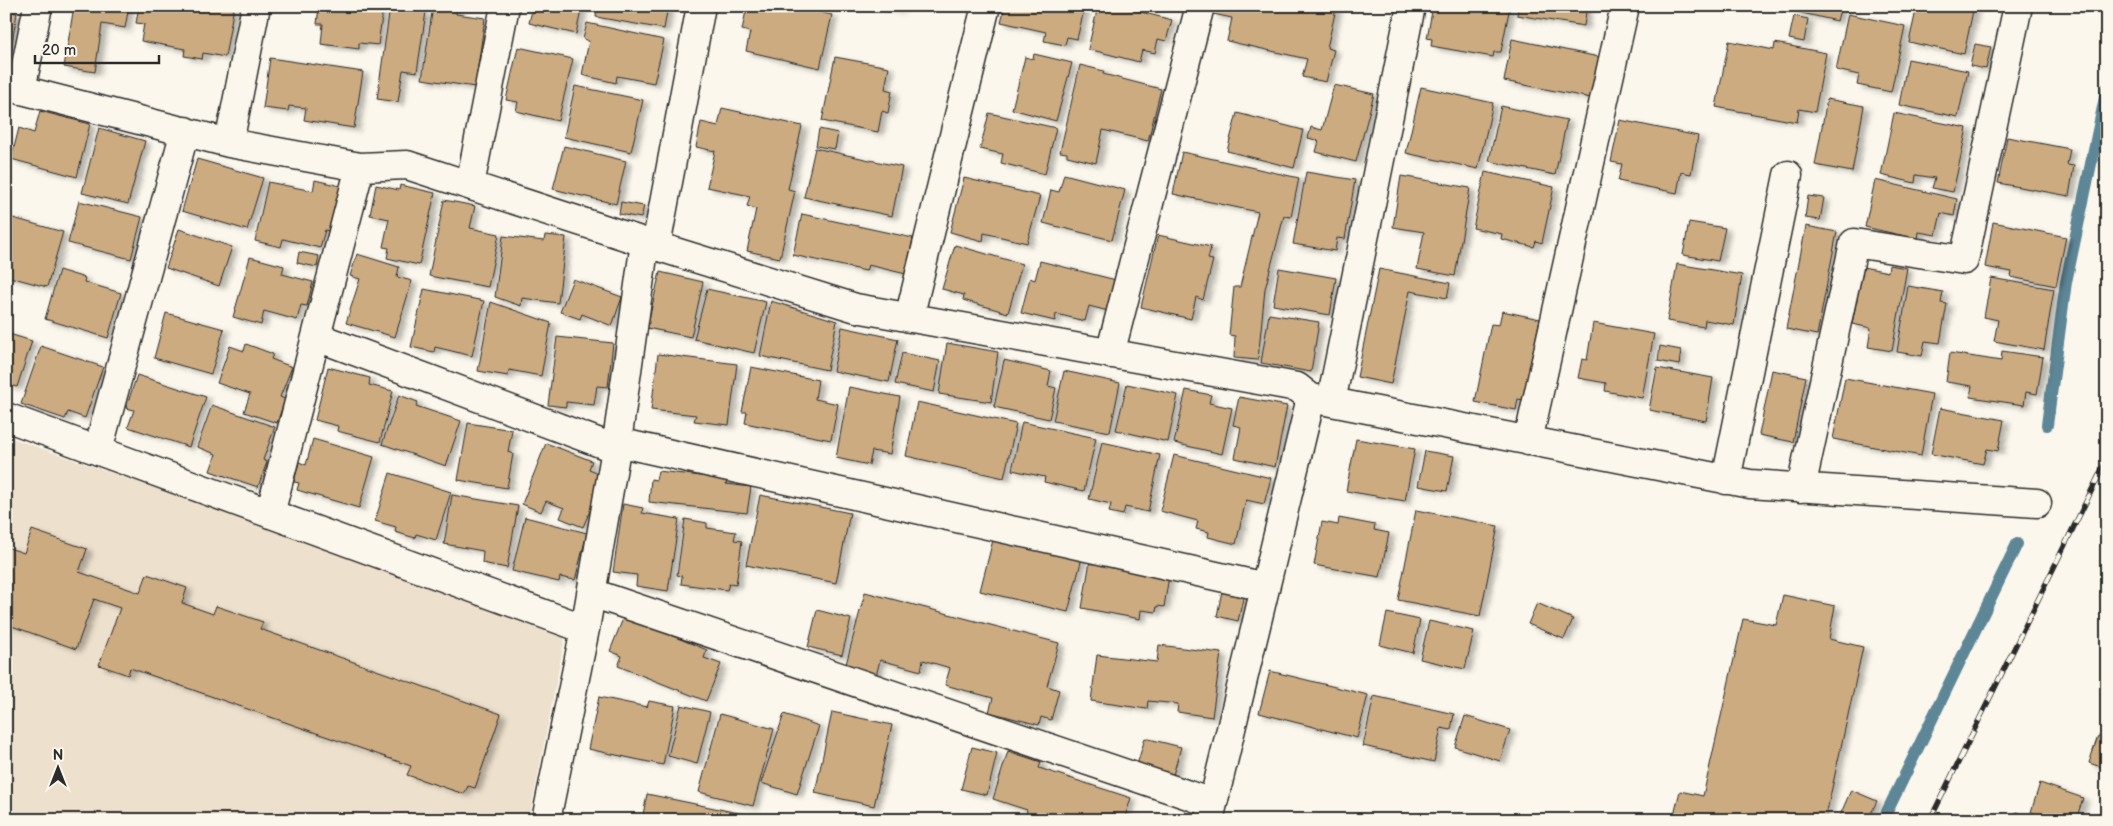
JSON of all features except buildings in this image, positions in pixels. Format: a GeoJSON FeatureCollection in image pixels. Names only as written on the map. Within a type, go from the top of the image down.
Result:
{"type":"FeatureCollection","features":[{"type":"Feature","properties":{"kind":"street"},"geometry":{"type":"LineString","coordinates":[[38,6],[11,91],[229,143],[360,168],[407,165],[856,308],[1297,387],[1321,400],[1750,484],[2037,503]]}},
{"type":"Feature","properties":{"kind":"street"},"geometry":{"type":"LineString","coordinates":[[229,143],[256,6]]}},
{"type":"Feature","properties":{"kind":"street"},"geometry":{"type":"LineString","coordinates":[[470,185],[505,6]]}},
{"type":"Feature","properties":{"kind":"street"},"geometry":{"type":"LineString","coordinates":[[546,820],[592,592],[651,244],[701,6]]}},
{"type":"Feature","properties":{"kind":"street"},"geometry":{"type":"LineString","coordinates":[[909,318],[986,6]]}},
{"type":"Feature","properties":{"kind":"street"},"geometry":{"type":"LineString","coordinates":[[1110,354],[1200,6]]}},
{"type":"Feature","properties":{"kind":"street"},"geometry":{"type":"LineString","coordinates":[[592,592],[1210,812],[1265,587],[1321,400],[1411,6]]}},
{"type":"Feature","properties":{"kind":"street"},"geometry":{"type":"LineString","coordinates":[[1528,440],[1625,6]]}},
{"type":"Feature","properties":{"kind":"street"},"geometry":{"type":"LineString","coordinates":[[1801,488],[1854,243],[1964,260],[2018,6]]}},
{"type":"Feature","properties":{"kind":"street"},"geometry":{"type":"LineString","coordinates":[[98,450],[185,131]]}},
{"type":"Feature","properties":{"kind":"street"},"geometry":{"type":"LineString","coordinates":[[270,514],[360,168]]}},
{"type":"Feature","properties":{"kind":"street"},"geometry":{"type":"LineString","coordinates":[[1726,480],[1788,175]]}},
{"type":"Feature","properties":{"kind":"street"},"geometry":{"type":"LineString","coordinates":[[317,336],[617,446],[1265,587]]}},
{"type":"Feature","properties":{"kind":"street"},"geometry":{"type":"LineString","coordinates":[[6,416],[585,630]]}},
{"type":"Feature","properties":{"kind":"shaded area"},"geometry":{"type":"Polygon","coordinates":[[[6,436],[566,632],[529,820],[6,820],[6,436]]]}},
{"type":"Feature","properties":{"kind":"waterway"},"geometry":{"type":"LineString","coordinates":[[2047,425],[2066,282],[2107,88]]}},
{"type":"Feature","properties":{"kind":"waterway"},"geometry":{"type":"LineString","coordinates":[[1883,820],[2017,544]]}},
{"type":"Feature","properties":{"kind":"railway"},"geometry":{"type":"LineString","coordinates":[[1930,820],[2107,459]]}}]}
